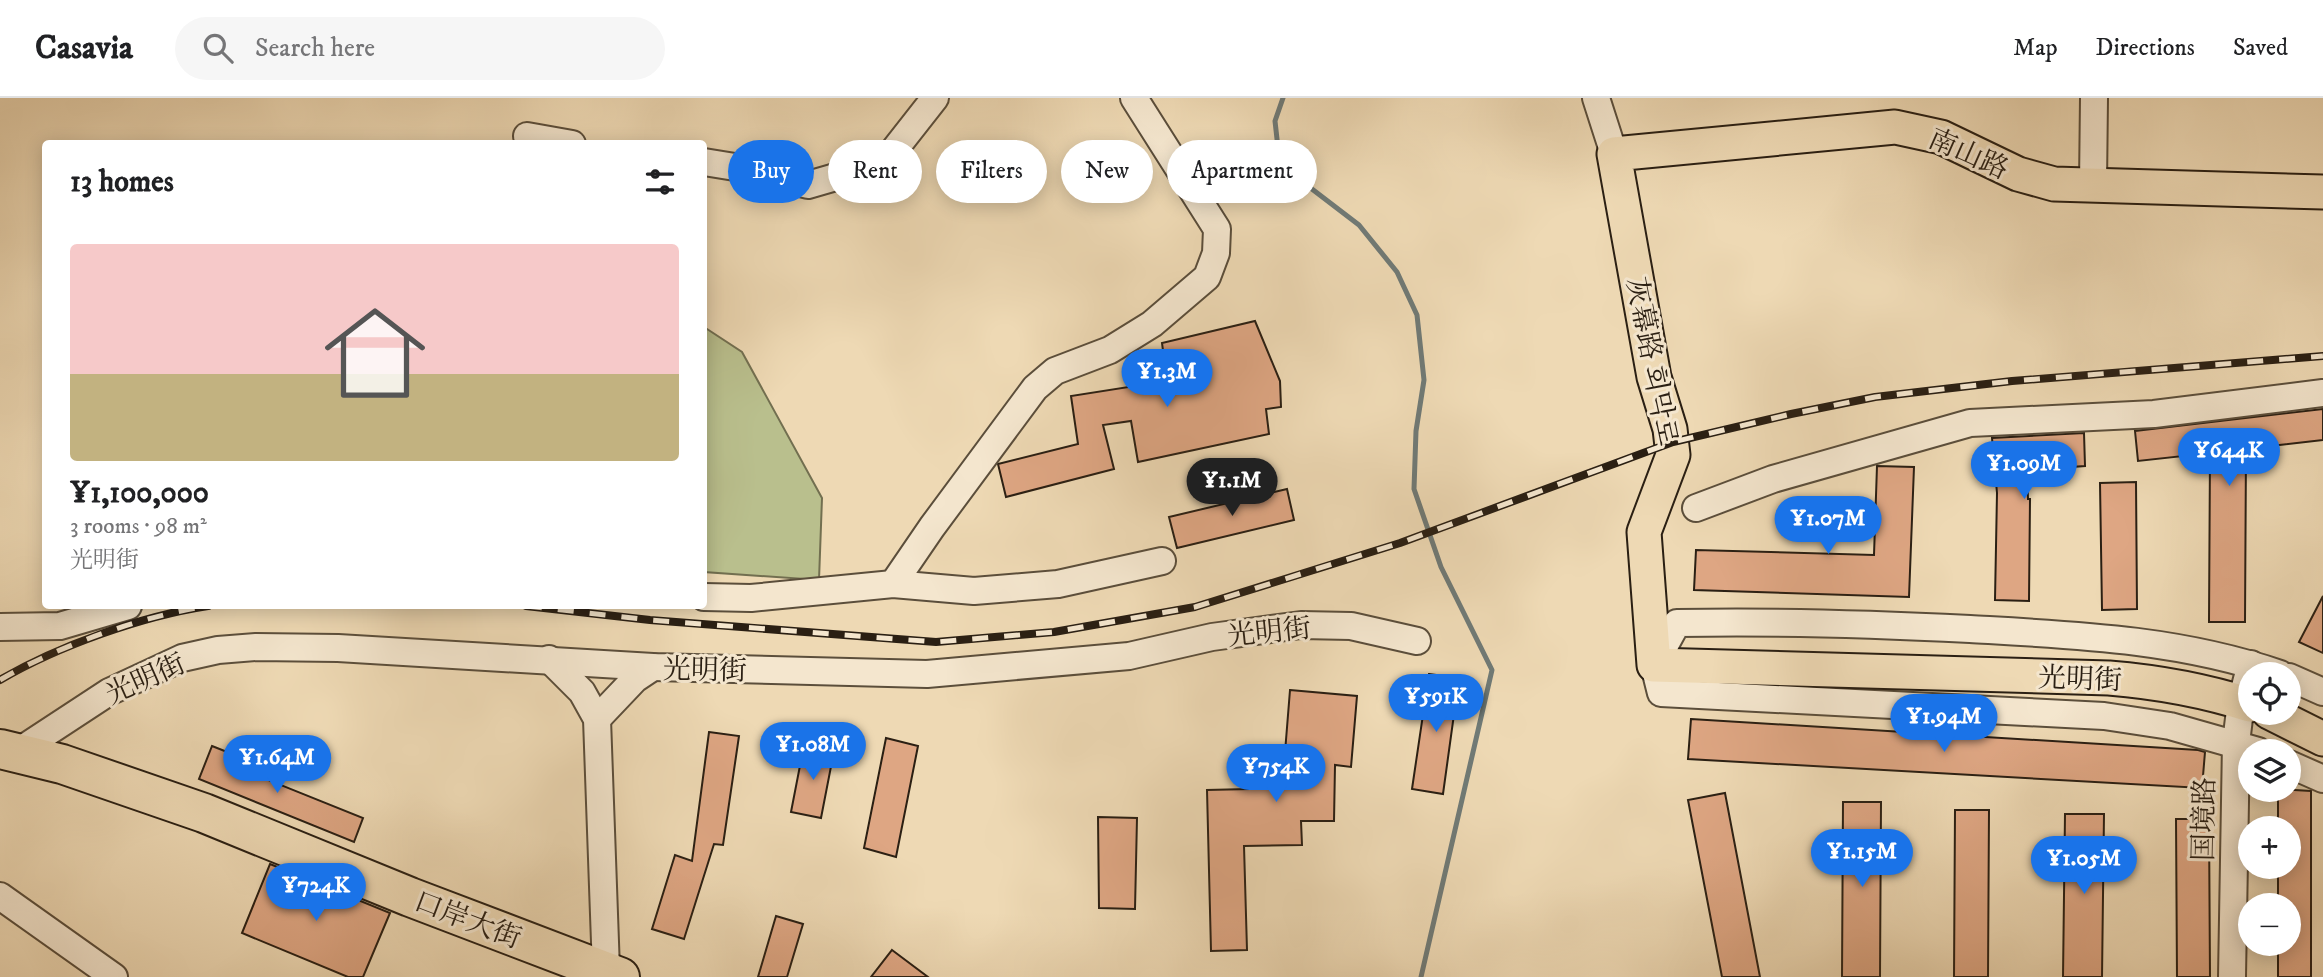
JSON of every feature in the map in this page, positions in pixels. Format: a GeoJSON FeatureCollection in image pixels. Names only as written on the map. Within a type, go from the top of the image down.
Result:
{"type":"FeatureCollection","features":[{"type":"Feature","properties":{"kind":"highway","name":"口岸大街"},"geometry":{"type":"LineString","coordinates":[[8,751],[74,768],[204,813],[410,897],[613,973]]}},
{"type":"Feature","properties":{"kind":"main road","name":"南山路"},"geometry":{"type":"LineString","coordinates":[[1614,154],[1895,127],[1941,137],[2018,174],[2054,184],[2323,192]]}},
{"type":"Feature","properties":{"kind":"main road","name":"灰幕路 회막로"},"geometry":{"type":"LineString","coordinates":[[1614,154],[1654,377],[1673,442],[1673,455],[1644,532],[1654,665]]}},
{"type":"Feature","properties":{"kind":"main road","name":"光明街"},"geometry":{"type":"LineString","coordinates":[[1654,665],[2109,678],[2163,682],[2238,702]]}},
{"type":"Feature","properties":{"kind":"main road","name":"光明街"},"geometry":{"type":"LineString","coordinates":[[2293,725],[2323,739]]}},
{"type":"Feature","properties":{"kind":"street"},"geometry":{"type":"LineString","coordinates":[[707,162],[808,185],[884,163],[935,98]]}},
{"type":"Feature","properties":{"kind":"street"},"geometry":{"type":"LineString","coordinates":[[893,584],[1035,388],[1055,371],[1110,350],[1152,324],[1207,277],[1216,253],[1217,229],[1134,98]]}},
{"type":"Feature","properties":{"kind":"street","name":"灰幕路 회막로"},"geometry":{"type":"LineString","coordinates":[[1596,98],[1614,154]]}},
{"type":"Feature","properties":{"kind":"street"},"geometry":{"type":"LineString","coordinates":[[2093,184],[2094,98]]}},
{"type":"Feature","properties":{"kind":"street"},"geometry":{"type":"LineString","coordinates":[[527,136],[550,140]]}},
{"type":"Feature","properties":{"kind":"street"},"geometry":{"type":"LineString","coordinates":[[1696,508],[1773,479],[1970,423],[2154,414],[2323,393]]}},
{"type":"Feature","properties":{"kind":"street"},"geometry":{"type":"LineString","coordinates":[[707,597],[751,598],[893,584],[974,591],[1058,584],[1162,561]]}},
{"type":"Feature","properties":{"kind":"street"},"geometry":{"type":"LineString","coordinates":[[0,626],[60,626],[118,609]]}},
{"type":"Feature","properties":{"kind":"street"},"geometry":{"type":"LineString","coordinates":[[2238,745],[2170,726],[2064,712],[1661,693],[1654,665],[1677,623],[1776,621],[2083,635],[2174,647],[2242,662]]}},
{"type":"Feature","properties":{"kind":"street","name":"光明街"},"geometry":{"type":"LineString","coordinates":[[8,751],[140,676],[182,658],[218,650],[299,647],[549,659],[653,667],[927,674],[1129,656],[1212,637],[1301,625],[1351,626],[1417,641]]}},
{"type":"Feature","properties":{"kind":"street"},"geometry":{"type":"LineString","coordinates":[[549,659],[582,692],[597,719],[613,973]]}},
{"type":"Feature","properties":{"kind":"street"},"geometry":{"type":"LineString","coordinates":[[597,719],[635,680],[653,667]]}},
{"type":"Feature","properties":{"kind":"street"},"geometry":{"type":"LineString","coordinates":[[2301,682],[2323,692]]}},
{"type":"Feature","properties":{"kind":"street"},"geometry":{"type":"LineString","coordinates":[[2301,769],[2323,779]]}},
{"type":"Feature","properties":{"kind":"street","name":"国境路"},"geometry":{"type":"LineString","coordinates":[[2232,977],[2243,802]]}},
{"type":"Feature","properties":{"kind":"street"},"geometry":{"type":"LineString","coordinates":[[0,896],[114,977]]}},
{"type":"Feature","properties":{"kind":"green space"},"geometry":{"type":"Polygon","coordinates":[[[707,329],[742,352],[822,498],[819,580],[707,572],[707,329]]]}},
{"type":"Feature","properties":{"kind":"building"},"geometry":{"type":"Polygon","coordinates":[[[1255,321],[1280,381],[1281,407],[1266,409],[1269,434],[1138,462],[1131,421],[1103,425],[1114,469],[1006,497],[998,464],[1078,444],[1071,396],[1167,381],[1162,343],[1255,321]]]}},
{"type":"Feature","properties":{"kind":"building"},"geometry":{"type":"Polygon","coordinates":[[[2323,409],[2323,440],[2246,449],[2245,622],[2209,622],[2210,453],[2138,461],[2135,431],[2323,409]]]}},
{"type":"Feature","properties":{"kind":"building"},"geometry":{"type":"Polygon","coordinates":[[[2084,433],[2085,466],[2027,470],[2030,499],[2029,601],[1995,600],[1997,493],[1992,438],[2084,433]]]}},
{"type":"Feature","properties":{"kind":"building"},"geometry":{"type":"Polygon","coordinates":[[[1877,466],[1914,467],[1909,597],[1694,590],[1696,550],[1874,555],[1877,466]]]}},
{"type":"Feature","properties":{"kind":"building"},"geometry":{"type":"Polygon","coordinates":[[[2136,482],[2137,609],[2102,610],[2100,483],[2136,482]]]}},
{"type":"Feature","properties":{"kind":"building"},"geometry":{"type":"Polygon","coordinates":[[[1287,489],[1294,520],[1177,548],[1169,517],[1287,489]]]}},
{"type":"Feature","properties":{"kind":"building"},"geometry":{"type":"Polygon","coordinates":[[[2323,596],[2323,653],[2299,642],[2323,596]]]}},
{"type":"Feature","properties":{"kind":"building"},"geometry":{"type":"Polygon","coordinates":[[[1429,674],[1459,678],[1443,794],[1412,789],[1429,674]]]}},
{"type":"Feature","properties":{"kind":"building"},"geometry":{"type":"Polygon","coordinates":[[[1290,690],[1357,696],[1351,767],[1335,765],[1334,821],[1301,821],[1302,845],[1244,846],[1247,950],[1211,951],[1207,790],[1249,789],[1249,765],[1284,765],[1290,690]]]}},
{"type":"Feature","properties":{"kind":"building"},"geometry":{"type":"Polygon","coordinates":[[[1691,719],[2198,750],[2205,752],[2202,788],[1688,759],[1691,719]]]}},
{"type":"Feature","properties":{"kind":"building"},"geometry":{"type":"Polygon","coordinates":[[[709,732],[739,736],[723,845],[714,844],[684,939],[652,929],[675,855],[692,861],[709,732]]]}},
{"type":"Feature","properties":{"kind":"building"},"geometry":{"type":"Polygon","coordinates":[[[886,738],[918,746],[896,857],[864,848],[886,738]]]}},
{"type":"Feature","properties":{"kind":"building"},"geometry":{"type":"Polygon","coordinates":[[[804,745],[834,751],[821,818],[791,812],[804,745]]]}},
{"type":"Feature","properties":{"kind":"building"},"geometry":{"type":"Polygon","coordinates":[[[212,746],[245,759],[241,769],[363,818],[354,842],[199,779],[212,746]]]}},
{"type":"Feature","properties":{"kind":"building"},"geometry":{"type":"Polygon","coordinates":[[[2301,790],[2311,791],[2311,977],[2278,977],[2278,956],[2301,956],[2301,893],[2278,893],[2278,879],[2301,879],[2301,816],[2278,816],[2278,802],[2301,802],[2301,790]]]}},
{"type":"Feature","properties":{"kind":"building"},"geometry":{"type":"Polygon","coordinates":[[[1725,793],[1760,977],[1722,977],[1688,800],[1725,793]]]}},
{"type":"Feature","properties":{"kind":"building"},"geometry":{"type":"Polygon","coordinates":[[[1843,802],[1881,802],[1880,977],[1842,977],[1843,802]]]}},
{"type":"Feature","properties":{"kind":"building"},"geometry":{"type":"Polygon","coordinates":[[[1955,810],[1989,810],[1988,977],[1954,977],[1955,810]]]}},
{"type":"Feature","properties":{"kind":"building"},"geometry":{"type":"Polygon","coordinates":[[[2065,814],[2104,814],[2102,977],[2063,977],[2065,814]]]}},
{"type":"Feature","properties":{"kind":"building"},"geometry":{"type":"Polygon","coordinates":[[[1098,817],[1137,818],[1135,909],[1099,908],[1098,817]]]}},
{"type":"Feature","properties":{"kind":"building"},"geometry":{"type":"Polygon","coordinates":[[[2176,819],[2209,819],[2210,977],[2177,977],[2176,819]]]}},
{"type":"Feature","properties":{"kind":"building"},"geometry":{"type":"Polygon","coordinates":[[[270,864],[390,913],[363,977],[348,977],[242,933],[270,864]]]}},
{"type":"Feature","properties":{"kind":"building"},"geometry":{"type":"Polygon","coordinates":[[[776,916],[803,924],[787,977],[758,977],[776,916]]]}},
{"type":"Feature","properties":{"kind":"building"},"geometry":{"type":"Polygon","coordinates":[[[892,950],[928,977],[871,977],[892,950]]]}},
{"type":"Feature","properties":{"kind":"waterway"},"geometry":{"type":"LineString","coordinates":[[1283,98],[1275,121],[1278,148],[1291,173],[1359,225],[1397,272],[1417,315],[1424,380],[1416,431],[1414,489],[1441,567],[1492,670],[1421,977]]}},
{"type":"Feature","properties":{"kind":"railway"},"geometry":{"type":"LineString","coordinates":[[553,609],[650,620],[936,642],[1054,632],[1195,607],[1400,543],[1673,442],[1791,414],[1875,397],[2012,381],[2323,356]]}},
{"type":"Feature","properties":{"kind":"railway"},"geometry":{"type":"LineString","coordinates":[[0,680],[23,667],[101,634],[192,609]]}}]}
